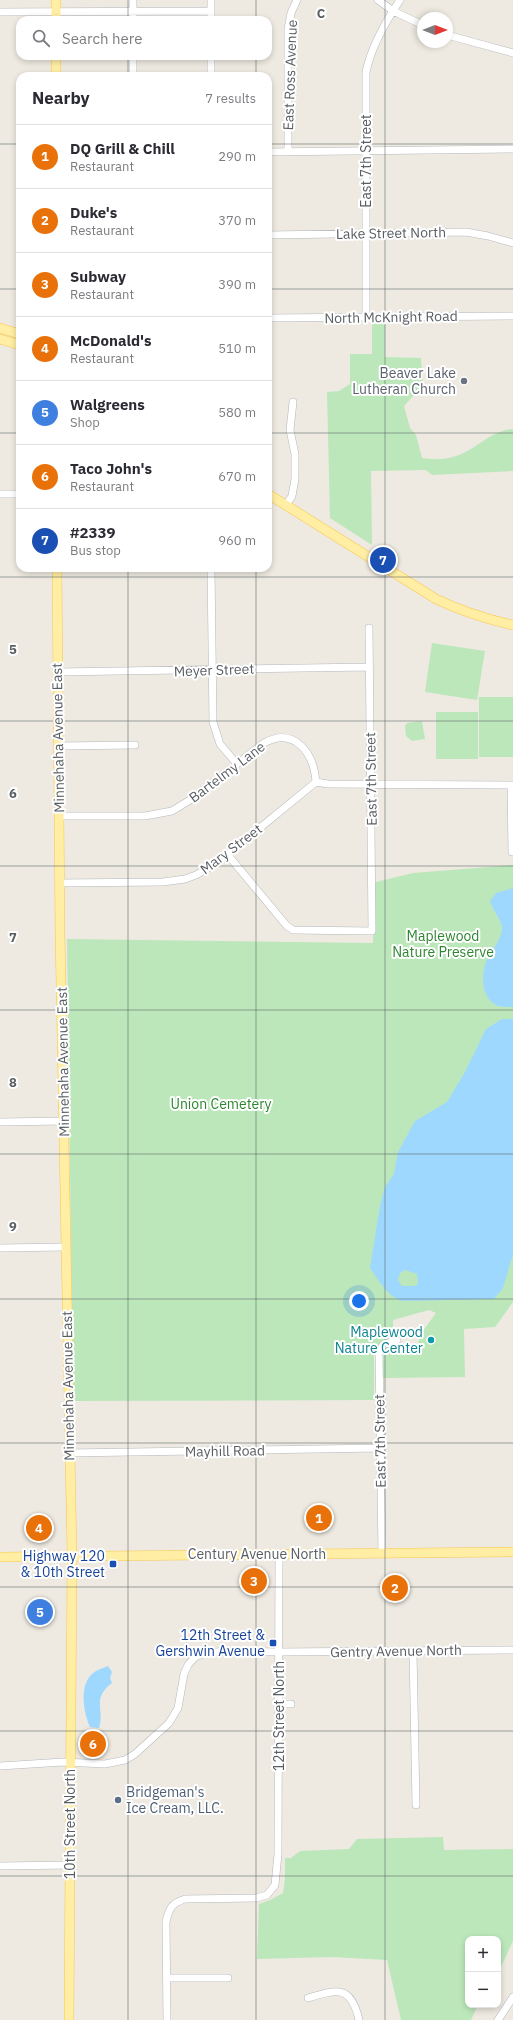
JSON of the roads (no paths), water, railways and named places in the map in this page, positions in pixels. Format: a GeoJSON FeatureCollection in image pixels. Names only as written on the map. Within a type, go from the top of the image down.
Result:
{"type":"FeatureCollection","features":[{"type":"Feature","properties":{"kind":"main road"},"geometry":{"type":"LineString","coordinates":[[56,0],[56,16]]}},
{"type":"Feature","properties":{"kind":"main road"},"geometry":{"type":"LineString","coordinates":[[56,60],[56,72]]}},
{"type":"Feature","properties":{"kind":"main road"},"geometry":{"type":"LineString","coordinates":[[0,328],[16,333]]}},
{"type":"Feature","properties":{"kind":"main road"},"geometry":{"type":"LineString","coordinates":[[0,339],[16,344]]}},
{"type":"Feature","properties":{"kind":"main road"},"geometry":{"type":"LineString","coordinates":[[272,496],[408,583],[436,599],[467,613],[513,625]]}},
{"type":"Feature","properties":{"kind":"main road","name":"Minnehaha Avenue East"},"geometry":{"type":"LineString","coordinates":[[57,572],[60,883],[72,1556]]}},
{"type":"Feature","properties":{"kind":"main road","name":"Century Avenue North"},"geometry":{"type":"LineString","coordinates":[[0,1556],[513,1552]]}},
{"type":"Feature","properties":{"kind":"main road","name":"10th Street North"},"geometry":{"type":"LineString","coordinates":[[69,2020],[72,1556]]}},
{"type":"Feature","properties":{"kind":"street"},"geometry":{"type":"LineString","coordinates":[[133,0],[133,16]]}},
{"type":"Feature","properties":{"kind":"street"},"geometry":{"type":"LineString","coordinates":[[211,0],[211,16]]}},
{"type":"Feature","properties":{"kind":"street","name":"East Ross Avenue"},"geometry":{"type":"LineString","coordinates":[[288,151],[288,29],[291,13],[297,0]]}},
{"type":"Feature","properties":{"kind":"street"},"geometry":{"type":"LineString","coordinates":[[378,0],[393,11],[417,22]]}},
{"type":"Feature","properties":{"kind":"street","name":"East 7th Street"},"geometry":{"type":"LineString","coordinates":[[366,317],[366,72],[368,61],[400,0]]}},
{"type":"Feature","properties":{"kind":"street"},"geometry":{"type":"LineString","coordinates":[[0,12],[56,16],[133,11],[211,11]]}},
{"type":"Feature","properties":{"kind":"street"},"geometry":{"type":"LineString","coordinates":[[453,37],[513,54]]}},
{"type":"Feature","properties":{"kind":"street"},"geometry":{"type":"LineString","coordinates":[[133,60],[133,72]]}},
{"type":"Feature","properties":{"kind":"street"},"geometry":{"type":"LineString","coordinates":[[211,60],[211,72]]}},
{"type":"Feature","properties":{"kind":"street"},"geometry":{"type":"LineString","coordinates":[[272,152],[513,150]]}},
{"type":"Feature","properties":{"kind":"street","name":"Lake Street North"},"geometry":{"type":"LineString","coordinates":[[272,235],[466,232],[513,243]]}},
{"type":"Feature","properties":{"kind":"street","name":"North McKnight Road"},"geometry":{"type":"LineString","coordinates":[[272,318],[513,316]]}},
{"type":"Feature","properties":{"kind":"street"},"geometry":{"type":"LineString","coordinates":[[286,505],[292,496],[295,480],[295,454],[290,430],[293,402]]}},
{"type":"Feature","properties":{"kind":"street"},"geometry":{"type":"LineString","coordinates":[[0,494],[16,494]]}},
{"type":"Feature","properties":{"kind":"street"},"geometry":{"type":"LineString","coordinates":[[212,572],[214,730],[220,744],[237,764]]}},
{"type":"Feature","properties":{"kind":"street","name":"East 7th Street"},"geometry":{"type":"LineString","coordinates":[[227,854],[292,930],[372,931],[369,628]]}},
{"type":"Feature","properties":{"kind":"street","name":"Meyer Street"},"geometry":{"type":"LineString","coordinates":[[58,672],[369,667]]}},
{"type":"Feature","properties":{"kind":"street","name":"Bartelmy Lane"},"geometry":{"type":"LineString","coordinates":[[59,816],[145,816],[164,814],[181,806],[269,740],[286,738],[296,742],[309,755],[314,764],[316,782]]}},
{"type":"Feature","properties":{"kind":"street"},"geometry":{"type":"LineString","coordinates":[[59,746],[135,745]]}},
{"type":"Feature","properties":{"kind":"street"},"geometry":{"type":"LineString","coordinates":[[316,782],[328,784],[512,785],[512,852]]}},
{"type":"Feature","properties":{"kind":"street","name":"Mary Street"},"geometry":{"type":"LineString","coordinates":[[60,883],[174,881],[196,875],[214,865],[316,782]]}},
{"type":"Feature","properties":{"kind":"street"},"geometry":{"type":"LineString","coordinates":[[0,1122],[64,1121]]}},
{"type":"Feature","properties":{"kind":"street"},"geometry":{"type":"LineString","coordinates":[[0,1248],[66,1248]]}},
{"type":"Feature","properties":{"kind":"street","name":"East 7th Street"},"geometry":{"type":"LineString","coordinates":[[382,1553],[379,1352],[383,1345],[398,1340]]}},
{"type":"Feature","properties":{"kind":"street","name":"Mayhill Road"},"geometry":{"type":"LineString","coordinates":[[70,1453],[381,1448]]}},
{"type":"Feature","properties":{"kind":"street","name":"12th Street North"},"geometry":{"type":"LineString","coordinates":[[167,1978],[166,1927],[169,1908],[175,1902],[186,1898],[256,1898],[268,1895],[275,1886],[277,1878],[279,1555]]}},
{"type":"Feature","properties":{"kind":"street","name":"Gentry Avenue North"},"geometry":{"type":"LineString","coordinates":[[0,1766],[71,1763],[105,1764],[125,1760],[135,1754],[169,1723],[178,1708],[184,1674],[188,1665],[195,1657],[206,1653],[226,1651],[513,1650]]}},
{"type":"Feature","properties":{"kind":"street"},"geometry":{"type":"LineString","coordinates":[[413,1651],[416,1805]]}},
{"type":"Feature","properties":{"kind":"street"},"geometry":{"type":"LineString","coordinates":[[279,1704],[290,1704]]}},
{"type":"Feature","properties":{"kind":"street"},"geometry":{"type":"LineString","coordinates":[[0,1866],[70,1865]]}},
{"type":"Feature","properties":{"kind":"street"},"geometry":{"type":"LineString","coordinates":[[167,2020],[167,1978],[228,1978]]}},
{"type":"Feature","properties":{"kind":"street"},"geometry":{"type":"LineString","coordinates":[[308,1998],[330,1991],[340,1991],[349,1996],[355,2003],[359,2020]]}},
{"type":"Feature","properties":{"kind":"street"},"geometry":{"type":"LineString","coordinates":[[498,2020],[513,1997]]}},
{"type":"Feature","properties":{"kind":"water"},"geometry":{"type":"Polygon","coordinates":[[[513,888],[513,1007],[503,1007],[492,1003],[488,998],[485,993],[483,974],[486,962],[500,938],[502,929],[490,901],[496,893],[513,888]]]}},
{"type":"Feature","properties":{"kind":"water"},"geometry":{"type":"Polygon","coordinates":[[[502,1019],[513,1019],[513,1254],[503,1288],[494,1299],[402,1301],[392,1296],[388,1292],[370,1268],[380,1206],[385,1187],[394,1174],[398,1152],[415,1121],[447,1102],[465,1072],[486,1029],[502,1019]],[[405,1270],[400,1273],[398,1280],[402,1286],[414,1286],[418,1284],[417,1274],[405,1270]]]}},
{"type":"Feature","properties":{"kind":"water"},"geometry":{"type":"Polygon","coordinates":[[[108,1666],[112,1672],[110,1678],[112,1683],[102,1694],[100,1699],[101,1715],[99,1728],[90,1727],[84,1705],[84,1689],[86,1682],[96,1671],[108,1666]]]}},
{"type":"Feature","properties":{"kind":"place","name":"Beaver Lake Lutheran Church"},"geometry":{"type":"Point","coordinates":[464,381]}},
{"type":"Feature","properties":{"kind":"place","name":"#2339"},"geometry":{"type":"Point","coordinates":[383,560]}},
{"type":"Feature","properties":{"kind":"place","name":"Maplewood Nature Center"},"geometry":{"type":"Point","coordinates":[431,1340]}},
{"type":"Feature","properties":{"kind":"place","name":"DQ Grill & Chill"},"geometry":{"type":"Point","coordinates":[319,1518]}},
{"type":"Feature","properties":{"kind":"place","name":"McDonald's"},"geometry":{"type":"Point","coordinates":[39,1528]}},
{"type":"Feature","properties":{"kind":"place","name":"Highway 120 & 10th Street"},"geometry":{"type":"Point","coordinates":[113,1564]}},
{"type":"Feature","properties":{"kind":"place","name":"Subway"},"geometry":{"type":"Point","coordinates":[254,1581]}},
{"type":"Feature","properties":{"kind":"place","name":"Duke's"},"geometry":{"type":"Point","coordinates":[395,1588]}},
{"type":"Feature","properties":{"kind":"place","name":"Walgreens"},"geometry":{"type":"Point","coordinates":[40,1612]}},
{"type":"Feature","properties":{"kind":"place","name":"12th Street & Gershwin Avenue"},"geometry":{"type":"Point","coordinates":[273,1643]}},
{"type":"Feature","properties":{"kind":"place","name":"Taco John's"},"geometry":{"type":"Point","coordinates":[93,1744]}},
{"type":"Feature","properties":{"kind":"place","name":"Bridgeman's Ice Cream, LLC."},"geometry":{"type":"Point","coordinates":[118,1800]}},
{"type":"Feature","properties":{"kind":"park label","name":"Maplewood Nature Preserve"},"geometry":{"type":"Point","coordinates":[443,944]}},
{"type":"Feature","properties":{"kind":"park label","name":"Union Cemetery"},"geometry":{"type":"Point","coordinates":[221,1104]}}]}
